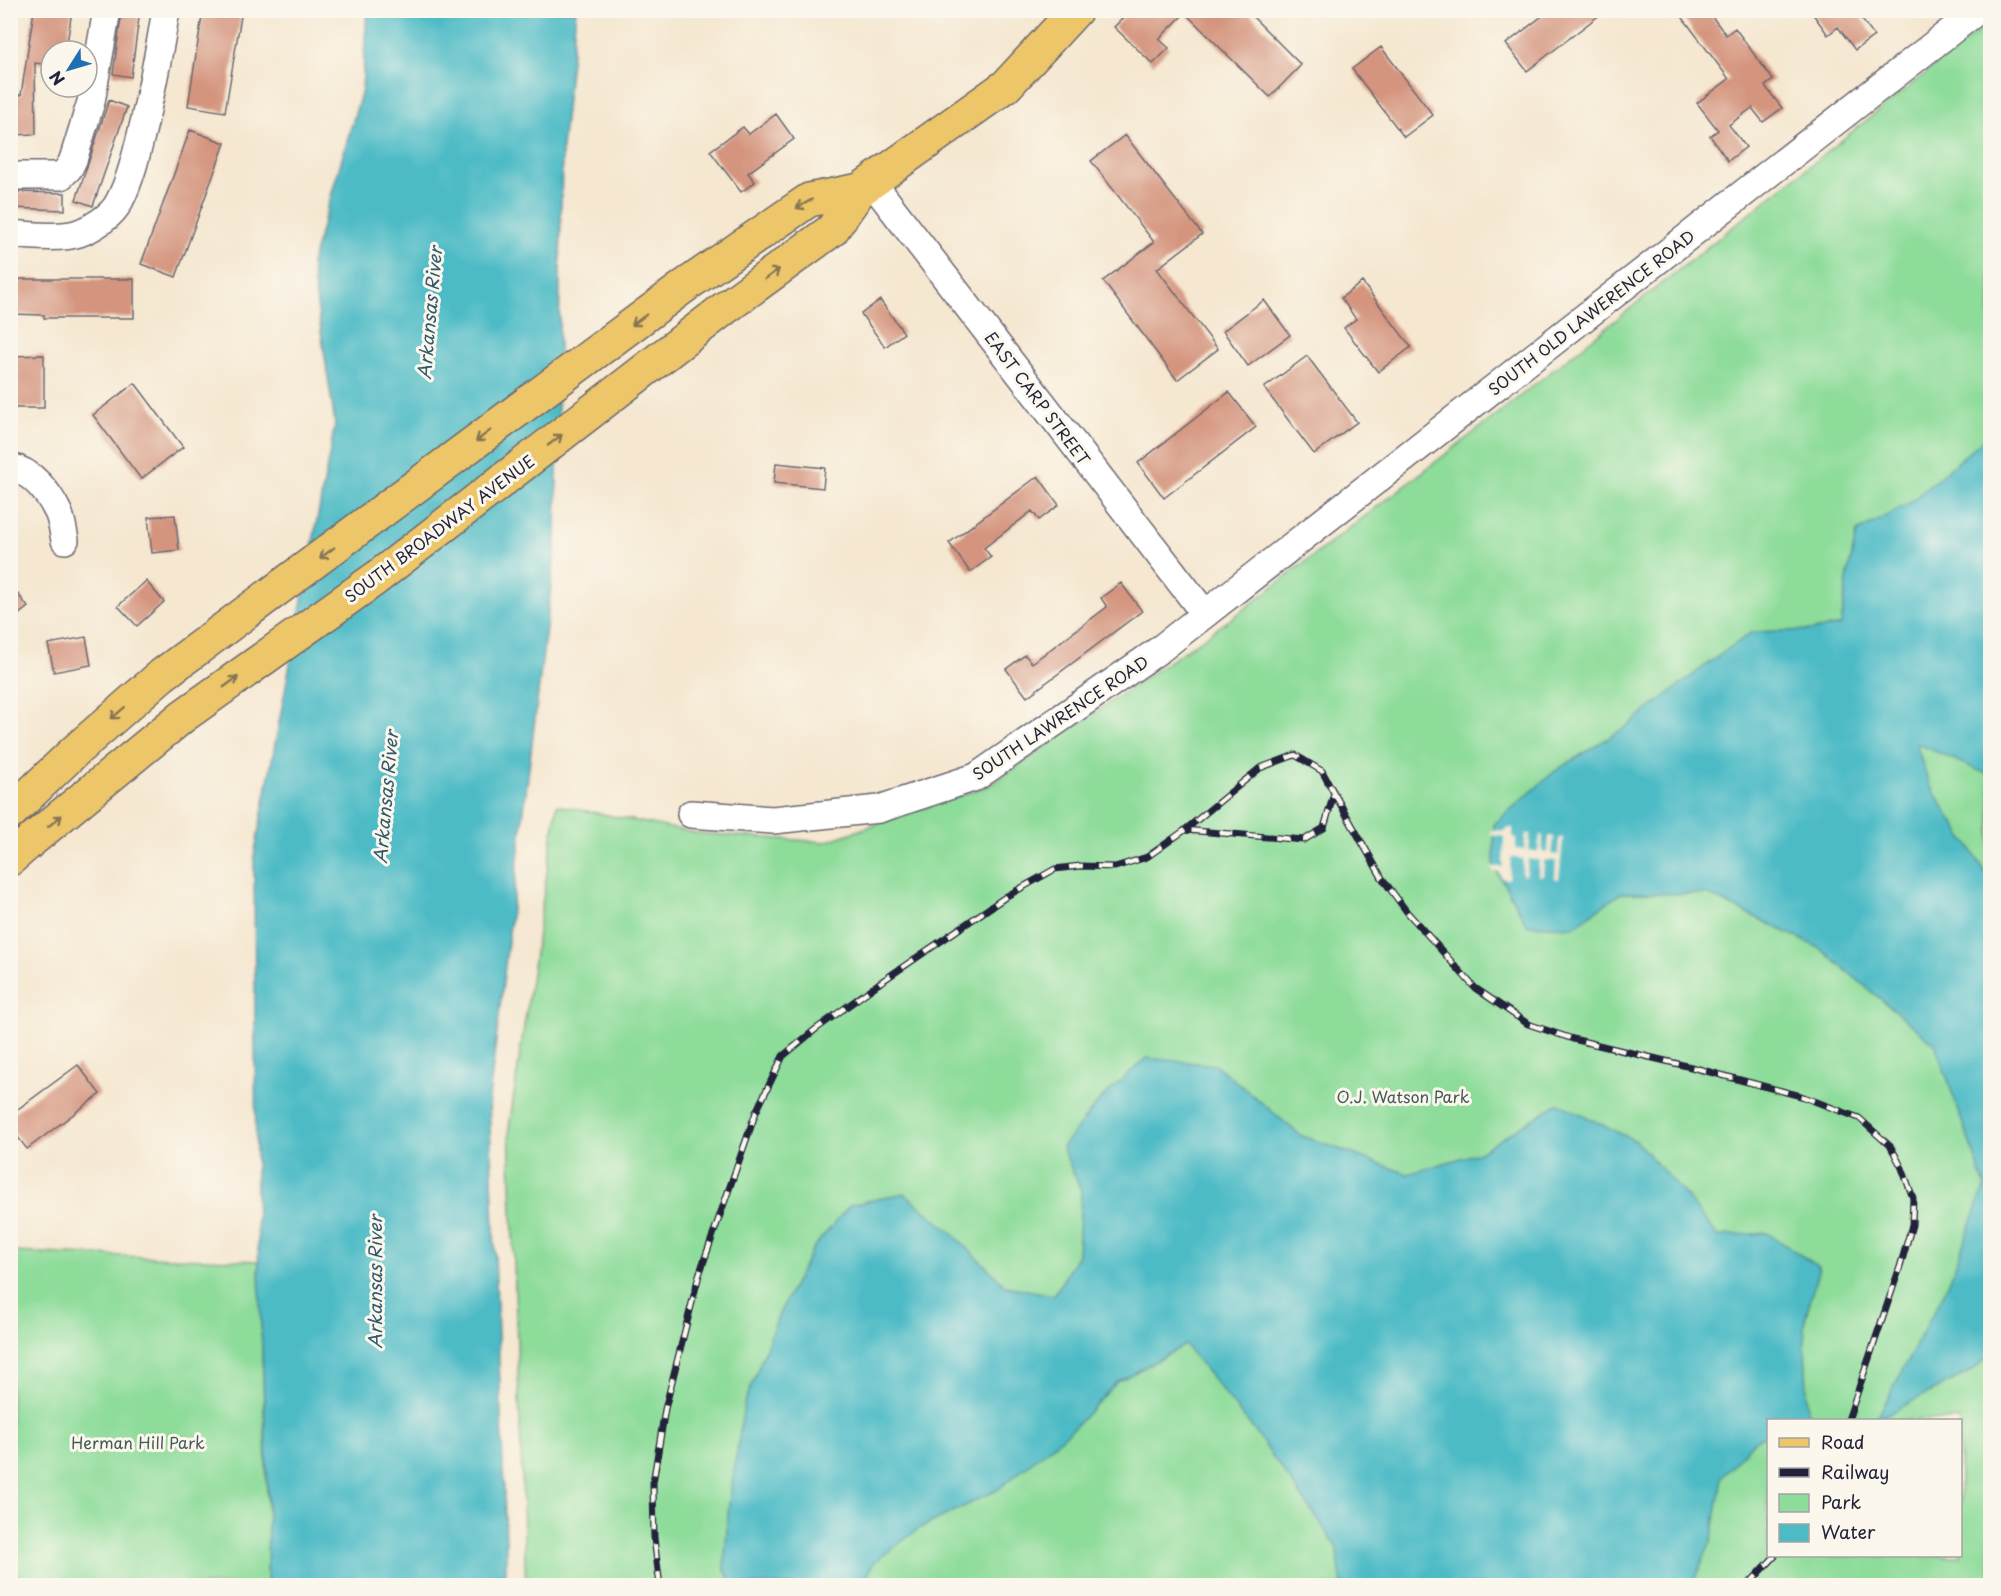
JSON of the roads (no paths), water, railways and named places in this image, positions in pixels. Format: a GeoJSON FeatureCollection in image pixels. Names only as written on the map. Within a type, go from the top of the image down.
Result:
{"type":"FeatureCollection","features":[{"type":"Feature","properties":{"kind":"main road","name":"SOUTH BROADWAY AVENUE"},"geometry":{"type":"LineString","coordinates":[[10,860],[183,716],[375,579],[725,308],[832,230],[866,186],[1006,86],[1076,10]]}},
{"type":"Feature","properties":{"kind":"main road","name":"SOUTH BROADWAY AVENUE"},"geometry":{"type":"LineString","coordinates":[[10,813],[75,751],[162,675],[686,285],[808,200],[866,186]]}},
{"type":"Feature","properties":{"kind":"street"},"geometry":{"type":"LineString","coordinates":[[10,176],[61,176],[69,168],[91,102],[107,10]]}},
{"type":"Feature","properties":{"kind":"street"},"geometry":{"type":"LineString","coordinates":[[10,234],[26,236],[78,234],[107,216],[118,204],[136,157],[157,65],[166,10]]}},
{"type":"Feature","properties":{"kind":"street","name":"SOUTH OLD LAWERENCE ROAD"},"geometry":{"type":"LineString","coordinates":[[1205,614],[1978,10]]}},
{"type":"Feature","properties":{"kind":"street","name":"EAST CARP STREET"},"geometry":{"type":"LineString","coordinates":[[866,186],[1205,614]]}},
{"type":"Feature","properties":{"kind":"street"},"geometry":{"type":"LineString","coordinates":[[10,467],[28,474],[47,494],[59,514],[65,540]]}},
{"type":"Feature","properties":{"kind":"street","name":"SOUTH LAWRENCE ROAD"},"geometry":{"type":"LineString","coordinates":[[691,814],[773,820],[879,809],[976,777],[1159,650],[1205,614]]}},
{"type":"Feature","properties":{"kind":"water","name":"Arkansas River"},"geometry":{"type":"Polygon","coordinates":[[[367,11],[576,11],[562,148],[556,545],[489,1098],[506,1585],[267,1586],[268,1503],[256,1194],[254,856],[335,424],[311,264],[362,90],[367,11]]]}},
{"type":"Feature","properties":{"kind":"water"},"geometry":{"type":"Polygon","coordinates":[[[1990,434],[1990,778],[1987,774],[1916,743],[1929,784],[1990,879],[1990,1356],[1969,1372],[1877,1419],[1948,1285],[1985,1186],[1935,1044],[1819,948],[1707,894],[1621,893],[1573,927],[1527,925],[1494,866],[1494,824],[1555,771],[1626,727],[1752,632],[1814,630],[1841,625],[1848,573],[1857,532],[1908,504],[1990,434]]]}},
{"type":"Feature","properties":{"kind":"water"},"geometry":{"type":"Polygon","coordinates":[[[1146,1058],[1216,1065],[1300,1135],[1408,1174],[1478,1153],[1558,1103],[1636,1141],[1680,1189],[1718,1236],[1767,1233],[1819,1267],[1804,1323],[1808,1414],[1798,1419],[1767,1419],[1767,1435],[1753,1442],[1722,1477],[1712,1539],[1692,1585],[1342,1585],[1336,1545],[1251,1426],[1185,1345],[1117,1382],[1073,1429],[997,1490],[920,1528],[873,1563],[864,1585],[734,1585],[724,1569],[729,1503],[744,1405],[779,1314],[813,1248],[850,1205],[904,1193],[953,1234],[1006,1286],[1054,1295],[1078,1255],[1081,1190],[1062,1147],[1100,1100],[1146,1058]]]}},
{"type":"Feature","properties":{"kind":"railway"},"geometry":{"type":"LineString","coordinates":[[660,1586],[654,1538],[653,1483],[665,1409],[699,1275],[756,1112],[783,1056],[878,984],[1007,896],[1055,869],[1080,866],[1115,867],[1147,857],[1185,830],[1260,768],[1295,755],[1322,771],[1334,793],[1324,828],[1304,840],[1185,830]]}},
{"type":"Feature","properties":{"kind":"railway"},"geometry":{"type":"LineString","coordinates":[[1334,793],[1382,878],[1407,912],[1475,988],[1528,1024],[1573,1039],[1801,1096],[1859,1118],[1891,1147],[1913,1198],[1912,1225],[1848,1419]]}},
{"type":"Feature","properties":{"kind":"railway"},"geometry":{"type":"LineString","coordinates":[[1747,1586],[1774,1557]]}},
{"type":"Feature","properties":{"kind":"park label","name":"O.J. Watson Park"},"geometry":{"type":"Point","coordinates":[1403,1096]}},
{"type":"Feature","properties":{"kind":"park label","name":"Herman Hill Park"},"geometry":{"type":"Point","coordinates":[138,1442]}}]}
